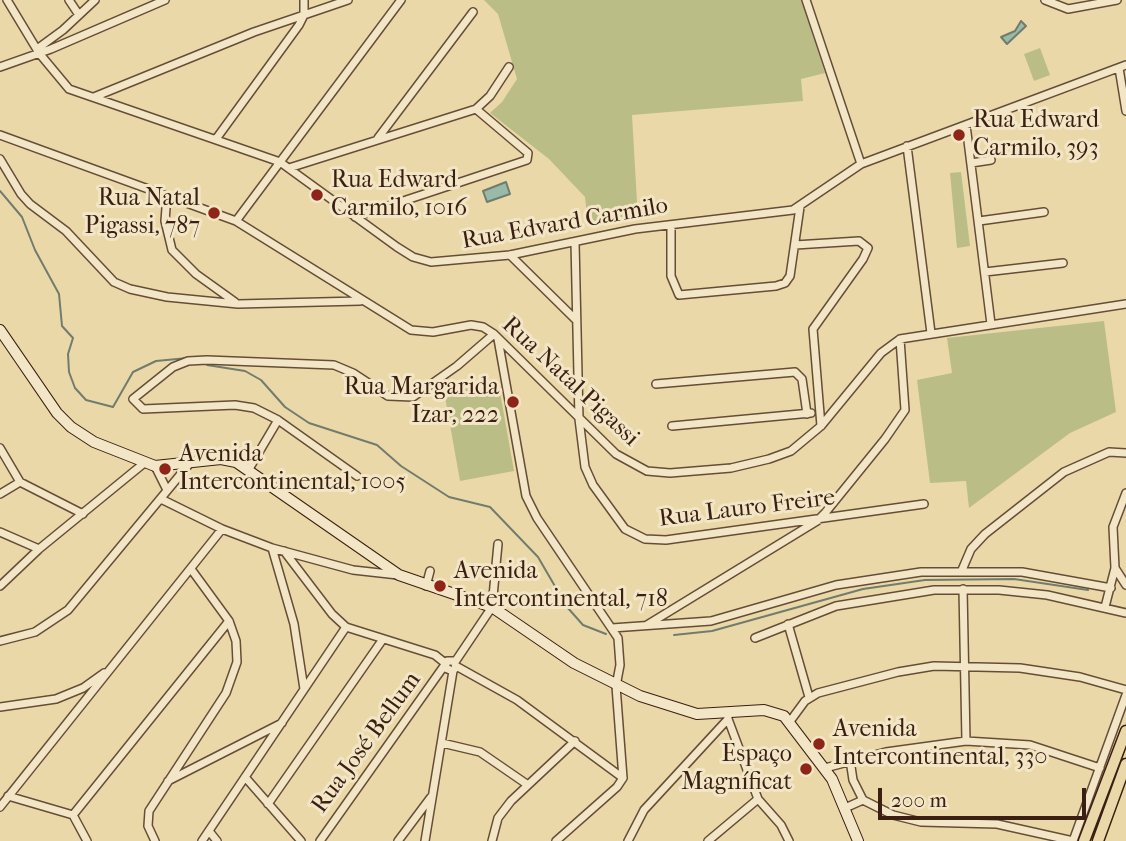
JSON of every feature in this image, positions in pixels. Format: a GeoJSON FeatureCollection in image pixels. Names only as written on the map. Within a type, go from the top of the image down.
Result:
{"type":"FeatureCollection","features":[{"type":"Feature","properties":{"kind":"main road"},"geometry":{"type":"LineString","coordinates":[[1084,841],[1126,731]]}},
{"type":"Feature","properties":{"kind":"main road"},"geometry":{"type":"LineString","coordinates":[[1100,840],[1125,770]]}},
{"type":"Feature","properties":{"kind":"street","name":"Rua Edvard Carmilo"},"geometry":{"type":"LineString","coordinates":[[7,0],[38,51],[63,84],[280,162],[412,257],[425,261],[456,262],[510,255],[671,225],[800,207],[861,164],[1123,67]]}},
{"type":"Feature","properties":{"kind":"street"},"geometry":{"type":"LineString","coordinates":[[69,0],[77,17],[78,33],[86,34]]}},
{"type":"Feature","properties":{"kind":"street"},"geometry":{"type":"LineString","coordinates":[[38,51],[95,0]]}},
{"type":"Feature","properties":{"kind":"street"},"geometry":{"type":"LineString","coordinates":[[0,67],[165,0]]}},
{"type":"Feature","properties":{"kind":"street"},"geometry":{"type":"LineString","coordinates":[[216,139],[289,40],[304,15],[304,0]]}},
{"type":"Feature","properties":{"kind":"street"},"geometry":{"type":"LineString","coordinates":[[94,97],[348,0]]}},
{"type":"Feature","properties":{"kind":"street"},"geometry":{"type":"LineString","coordinates":[[236,221],[401,0]]}},
{"type":"Feature","properties":{"kind":"street"},"geometry":{"type":"LineString","coordinates":[[806,0],[861,164]]}},
{"type":"Feature","properties":{"kind":"street"},"geometry":{"type":"LineString","coordinates":[[1045,0],[1068,9],[1116,0]]}},
{"type":"Feature","properties":{"kind":"street"},"geometry":{"type":"LineString","coordinates":[[377,138],[472,12]]}},
{"type":"Feature","properties":{"kind":"street"},"geometry":{"type":"LineString","coordinates":[[289,168],[377,138],[476,109],[490,96],[509,67]]}},
{"type":"Feature","properties":{"kind":"street"},"geometry":{"type":"LineString","coordinates":[[1123,67],[1126,111]]}},
{"type":"Feature","properties":{"kind":"street"},"geometry":{"type":"LineString","coordinates":[[355,217],[527,160],[528,153],[476,109]]}},
{"type":"Feature","properties":{"kind":"street"},"geometry":{"type":"LineString","coordinates":[[966,125],[991,324]]}},
{"type":"Feature","properties":{"kind":"street","name":"Rua Natal Pigassi"},"geometry":{"type":"LineString","coordinates":[[0,135],[236,221],[359,301],[411,330],[433,332],[471,325],[496,336],[579,419],[631,464],[646,471],[670,473],[731,468],[769,460],[791,451],[821,426],[881,353],[900,339]]}},
{"type":"Feature","properties":{"kind":"street"},"geometry":{"type":"LineString","coordinates":[[907,146],[931,333]]}},
{"type":"Feature","properties":{"kind":"street"},"geometry":{"type":"LineString","coordinates":[[0,159],[21,194],[66,231],[114,282],[130,289],[167,297],[238,304],[359,301]]}},
{"type":"Feature","properties":{"kind":"street"},"geometry":{"type":"LineString","coordinates":[[971,163],[991,160]]}},
{"type":"Feature","properties":{"kind":"street"},"geometry":{"type":"LineString","coordinates":[[167,195],[164,221],[172,250],[196,274],[238,304]]}},
{"type":"Feature","properties":{"kind":"street"},"geometry":{"type":"LineString","coordinates":[[671,225],[671,276],[676,292],[684,296],[782,285],[790,276],[800,207]]}},
{"type":"Feature","properties":{"kind":"street"},"geometry":{"type":"LineString","coordinates":[[979,221],[1044,212]]}},
{"type":"Feature","properties":{"kind":"street"},"geometry":{"type":"LineString","coordinates":[[795,245],[859,241],[867,248],[863,259],[813,330],[821,426]]}},
{"type":"Feature","properties":{"kind":"street","name":"Rua Lauro Freire"},"geometry":{"type":"LineString","coordinates":[[575,242],[579,419],[588,476],[619,523],[638,537],[666,540],[817,522],[924,505]]}},
{"type":"Feature","properties":{"kind":"street"},"geometry":{"type":"LineString","coordinates":[[510,255],[575,319]]}},
{"type":"Feature","properties":{"kind":"street"},"geometry":{"type":"LineString","coordinates":[[985,272],[1063,263]]}},
{"type":"Feature","properties":{"kind":"street"},"geometry":{"type":"LineString","coordinates":[[647,625],[817,522],[885,439],[905,410],[900,339],[1126,304]]}},
{"type":"Feature","properties":{"kind":"street"},"geometry":{"type":"LineString","coordinates":[[0,330],[48,403],[71,427],[94,442],[144,464],[155,466],[221,459],[249,469],[398,575],[492,607],[574,663],[617,686],[686,712],[728,717],[764,710],[791,720],[825,768],[858,841]]}},
{"type":"Feature","properties":{"kind":"street"},"geometry":{"type":"LineString","coordinates":[[357,476],[278,420],[244,405],[143,409],[135,404],[134,398],[173,367],[188,361],[207,360],[334,365],[353,373],[380,392],[407,398],[422,392],[496,336],[526,496],[537,518],[612,628],[620,650],[617,686],[623,778],[617,787],[556,841]]}},
{"type":"Feature","properties":{"kind":"street"},"geometry":{"type":"LineString","coordinates":[[656,384],[795,372],[802,379],[807,414]]}},
{"type":"Feature","properties":{"kind":"street"},"geometry":{"type":"LineString","coordinates":[[672,426],[820,412]]}},
{"type":"Feature","properties":{"kind":"street"},"geometry":{"type":"LineString","coordinates":[[249,469],[278,420]]}},
{"type":"Feature","properties":{"kind":"street"},"geometry":{"type":"LineString","coordinates":[[962,570],[971,549],[996,524],[1064,472],[1126,447]]}},
{"type":"Feature","properties":{"kind":"street"},"geometry":{"type":"LineString","coordinates":[[1,452],[20,482],[83,514]]}},
{"type":"Feature","properties":{"kind":"street"},"geometry":{"type":"LineString","coordinates":[[1109,452],[1126,453]]}},
{"type":"Feature","properties":{"kind":"street"},"geometry":{"type":"LineString","coordinates":[[0,641],[35,632],[68,610],[190,463]]}},
{"type":"Feature","properties":{"kind":"street"},"geometry":{"type":"LineString","coordinates":[[0,586],[39,549],[144,464]]}},
{"type":"Feature","properties":{"kind":"street"},"geometry":{"type":"LineString","coordinates":[[178,465],[178,478]]}},
{"type":"Feature","properties":{"kind":"street"},"geometry":{"type":"LineString","coordinates":[[155,466],[167,490]]}},
{"type":"Feature","properties":{"kind":"street"},"geometry":{"type":"LineString","coordinates":[[0,494],[20,482]]}},
{"type":"Feature","properties":{"kind":"street"},"geometry":{"type":"LineString","coordinates":[[1105,607],[1115,568],[1113,527],[1126,493]]}},
{"type":"Feature","properties":{"kind":"street"},"geometry":{"type":"LineString","coordinates":[[161,499],[222,530],[272,548],[353,570],[398,575]]}},
{"type":"Feature","properties":{"kind":"street"},"geometry":{"type":"LineString","coordinates":[[0,807],[222,530]]}},
{"type":"Feature","properties":{"kind":"street"},"geometry":{"type":"LineString","coordinates":[[0,532],[39,549]]}},
{"type":"Feature","properties":{"kind":"street"},"geometry":{"type":"LineString","coordinates":[[425,841],[455,666],[492,607],[498,544]]}},
{"type":"Feature","properties":{"kind":"street"},"geometry":{"type":"LineString","coordinates":[[272,548],[289,603],[304,690]]}},
{"type":"Feature","properties":{"kind":"street"},"geometry":{"type":"LineString","coordinates":[[284,551],[332,614],[346,627],[435,655],[445,665],[455,666],[517,700],[623,778]]}},
{"type":"Feature","properties":{"kind":"street"},"geometry":{"type":"LineString","coordinates":[[1115,568],[1126,585]]}},
{"type":"Feature","properties":{"kind":"street"},"geometry":{"type":"LineString","coordinates":[[155,841],[148,826],[149,811],[232,683],[237,652],[229,621],[191,569]]}},
{"type":"Feature","properties":{"kind":"street"},"geometry":{"type":"LineString","coordinates":[[612,628],[711,621],[870,578],[962,570],[1022,572],[1111,588]]}},
{"type":"Feature","properties":{"kind":"street"},"geometry":{"type":"LineString","coordinates":[[426,586],[430,571]]}},
{"type":"Feature","properties":{"kind":"street"},"geometry":{"type":"LineString","coordinates":[[963,589],[966,741]]}},
{"type":"Feature","properties":{"kind":"street"},"geometry":{"type":"LineString","coordinates":[[755,638],[824,610],[856,601],[918,591],[963,589],[1047,595],[1126,613]]}},
{"type":"Feature","properties":{"kind":"street"},"geometry":{"type":"LineString","coordinates":[[73,815],[229,621]]}},
{"type":"Feature","properties":{"kind":"street"},"geometry":{"type":"LineString","coordinates":[[788,624],[809,697]]}},
{"type":"Feature","properties":{"kind":"street"},"geometry":{"type":"LineString","coordinates":[[202,841],[346,627]]}},
{"type":"Feature","properties":{"kind":"street"},"geometry":{"type":"LineString","coordinates":[[268,804],[383,639]]}},
{"type":"Feature","properties":{"kind":"street","name":"Rua José Bellum"},"geometry":{"type":"LineString","coordinates":[[320,841],[445,665]]}},
{"type":"Feature","properties":{"kind":"street"},"geometry":{"type":"LineString","coordinates":[[791,720],[809,697],[898,672],[965,665],[1020,668],[1080,677],[1126,693],[1073,841],[997,824],[921,822],[893,815],[863,800],[853,780],[850,760]]}},
{"type":"Feature","properties":{"kind":"street"},"geometry":{"type":"LineString","coordinates":[[0,707],[56,699],[83,688],[113,666]]}},
{"type":"Feature","properties":{"kind":"street"},"geometry":{"type":"LineString","coordinates":[[728,717],[758,799],[782,825],[789,841]]}},
{"type":"Feature","properties":{"kind":"street"},"geometry":{"type":"LineString","coordinates":[[628,841],[644,810],[728,717]]}},
{"type":"Feature","properties":{"kind":"street"},"geometry":{"type":"LineString","coordinates":[[167,782],[283,723]]}},
{"type":"Feature","properties":{"kind":"street"},"geometry":{"type":"LineString","coordinates":[[492,841],[499,818],[528,785],[575,741]]}},
{"type":"Feature","properties":{"kind":"street"},"geometry":{"type":"LineString","coordinates":[[825,768],[911,747],[966,741],[1030,745],[1100,768]]}},
{"type":"Feature","properties":{"kind":"street"},"geometry":{"type":"LineString","coordinates":[[442,743],[480,752],[528,785]]}},
{"type":"Feature","properties":{"kind":"street"},"geometry":{"type":"LineString","coordinates":[[245,777],[301,841]]}},
{"type":"Feature","properties":{"kind":"street"},"geometry":{"type":"LineString","coordinates":[[398,841],[432,795]]}},
{"type":"Feature","properties":{"kind":"street"},"geometry":{"type":"LineString","coordinates":[[8,796],[73,815],[87,841]]}},
{"type":"Feature","properties":{"kind":"street"},"geometry":{"type":"LineString","coordinates":[[708,841],[758,799]]}},
{"type":"Feature","properties":{"kind":"street"},"geometry":{"type":"LineString","coordinates":[[845,808],[863,800]]}},
{"type":"Feature","properties":{"kind":"street"},"geometry":{"type":"LineString","coordinates":[[209,831],[218,841]]}},
{"type":"Feature","properties":{"kind":"green space"},"geometry":{"type":"Polygon","coordinates":[[[484,0],[801,0],[825,73],[801,79],[803,101],[632,115],[638,219],[588,225],[585,197],[549,159],[490,113],[502,102],[517,79],[498,14],[484,0]]]}},
{"type":"Feature","properties":{"kind":"green space"},"geometry":{"type":"Polygon","coordinates":[[[1040,48],[1050,75],[1034,81],[1024,54],[1040,48]]]}},
{"type":"Feature","properties":{"kind":"green space"},"geometry":{"type":"Polygon","coordinates":[[[961,172],[970,246],[957,248],[950,173],[961,172]]]}},
{"type":"Feature","properties":{"kind":"green space"},"geometry":{"type":"Polygon","coordinates":[[[1104,321],[1116,412],[1070,433],[969,508],[966,481],[930,483],[917,380],[952,373],[947,338],[1104,321]]]}},
{"type":"Feature","properties":{"kind":"green space"},"geometry":{"type":"Polygon","coordinates":[[[498,381],[514,471],[460,481],[444,391],[498,381]]]}},
{"type":"Feature","properties":{"kind":"shaded area"},"geometry":{"type":"Polygon","coordinates":[[[1021,21],[1026,26],[1007,44],[1001,37],[1015,31],[1021,21]]]}},
{"type":"Feature","properties":{"kind":"shaded area"},"geometry":{"type":"Polygon","coordinates":[[[506,182],[510,194],[487,202],[483,191],[506,182]]]}},
{"type":"Feature","properties":{"kind":"waterway"},"geometry":{"type":"LineString","coordinates":[[0,191],[22,217],[35,250],[59,294],[62,326],[73,338],[68,354],[69,372],[75,388],[86,400],[113,407],[133,372],[156,361],[188,358]]}},
{"type":"Feature","properties":{"kind":"waterway"},"geometry":{"type":"LineString","coordinates":[[207,365],[245,371],[261,380],[285,407],[309,423],[377,445],[401,466],[449,497],[490,507],[538,557],[567,607],[583,625],[606,634]]}},
{"type":"Feature","properties":{"kind":"waterway"},"geometry":{"type":"LineString","coordinates":[[674,635],[712,631],[863,589],[925,580],[1014,579],[1088,590]]}},
{"type":"Feature","properties":{"kind":"place","name":"Rua Edward Carmilo, 393"},"geometry":{"type":"Point","coordinates":[959,135]}},
{"type":"Feature","properties":{"kind":"place","name":"Rua Edward Carmilo, 1016"},"geometry":{"type":"Point","coordinates":[317,195]}},
{"type":"Feature","properties":{"kind":"place","name":"Rua Natal Pigassi, 787"},"geometry":{"type":"Point","coordinates":[214,213]}},
{"type":"Feature","properties":{"kind":"place","name":"Rua Margarida Izar, 222"},"geometry":{"type":"Point","coordinates":[513,402]}},
{"type":"Feature","properties":{"kind":"place","name":"Avenida Intercontinental, 1005"},"geometry":{"type":"Point","coordinates":[165,469]}},
{"type":"Feature","properties":{"kind":"place","name":"Avenida Intercontinental, 718"},"geometry":{"type":"Point","coordinates":[440,586]}},
{"type":"Feature","properties":{"kind":"place","name":"Avenida Intercontinental, 330"},"geometry":{"type":"Point","coordinates":[819,744]}},
{"type":"Feature","properties":{"kind":"place","name":"Espaço Magníficat"},"geometry":{"type":"Point","coordinates":[806,769]}}]}
